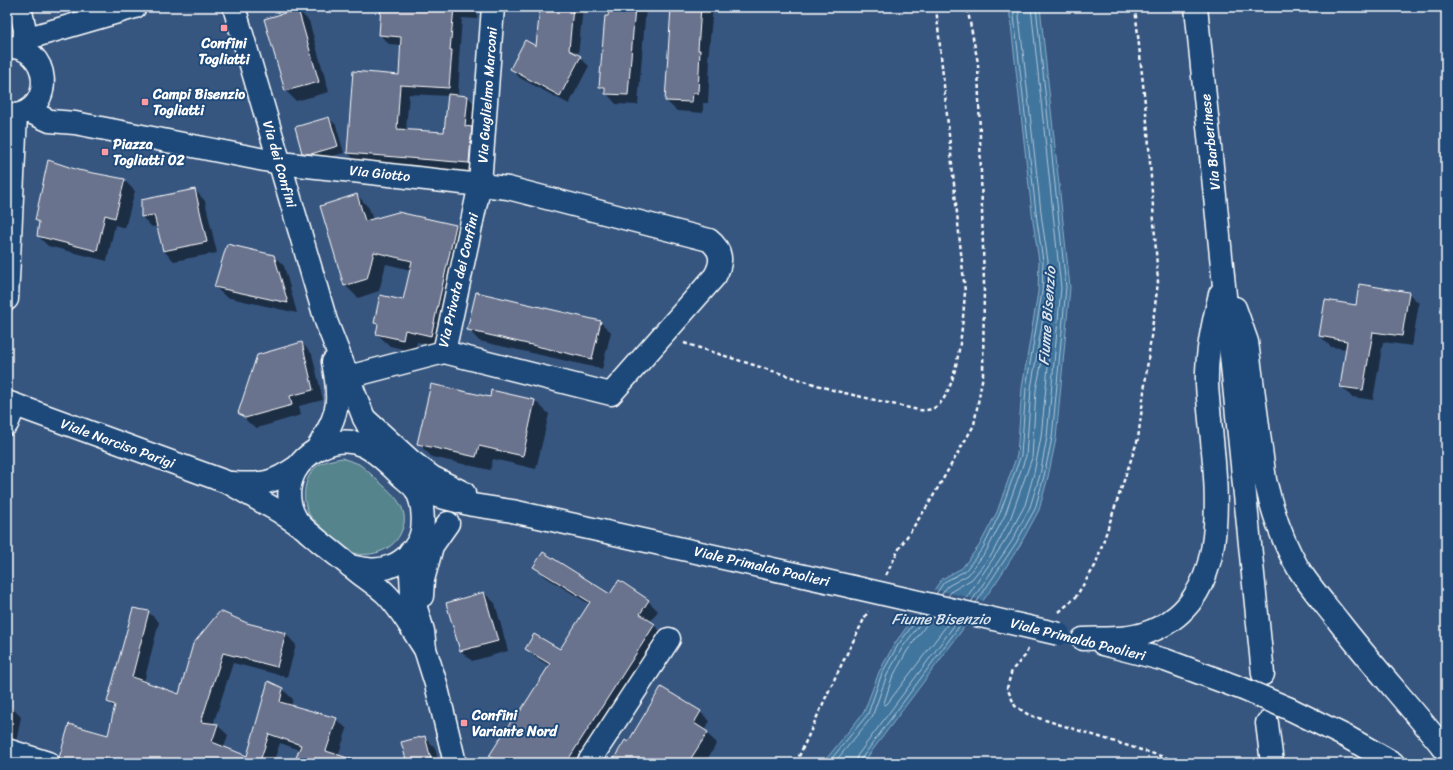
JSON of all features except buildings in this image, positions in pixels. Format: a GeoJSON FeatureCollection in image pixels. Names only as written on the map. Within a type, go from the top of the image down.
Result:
{"type":"FeatureCollection","features":[{"type":"Feature","properties":{"kind":"main road"},"geometry":{"type":"LineString","coordinates":[[18,45],[24,21],[20,7]]}},
{"type":"Feature","properties":{"kind":"main road"},"geometry":{"type":"LineString","coordinates":[[18,45],[135,7]]}},
{"type":"Feature","properties":{"kind":"main road","name":"Via dei Confini"},"geometry":{"type":"LineString","coordinates":[[234,7],[326,321],[364,418],[386,461]]}},
{"type":"Feature","properties":{"kind":"main road","name":"Via Guglielmo Marconi"},"geometry":{"type":"LineString","coordinates":[[480,184],[494,7]]}},
{"type":"Feature","properties":{"kind":"main road","name":"Via Barberinese"},"geometry":{"type":"LineString","coordinates":[[1196,7],[1224,277]]}},
{"type":"Feature","properties":{"kind":"main road"},"geometry":{"type":"LineString","coordinates":[[7,299],[23,109],[44,83],[41,68],[35,58],[18,45]]}},
{"type":"Feature","properties":{"kind":"main road","name":"Via Giotto"},"geometry":{"type":"LineString","coordinates":[[23,109],[50,120],[75,123],[280,163],[508,188],[709,240],[714,244],[720,255],[721,261],[719,268],[715,276],[662,336]]}},
{"type":"Feature","properties":{"kind":"main road","name":"Via Privata dei Confini"},"geometry":{"type":"LineString","coordinates":[[348,377],[444,352],[480,184]]}},
{"type":"Feature","properties":{"kind":"main road"},"geometry":{"type":"LineString","coordinates":[[1083,639],[1133,636],[1158,628],[1173,619],[1190,602],[1198,590],[1204,576],[1212,547],[1216,520],[1216,487],[1207,383],[1208,360],[1211,333],[1224,277]]}},
{"type":"Feature","properties":{"kind":"main road"},"geometry":{"type":"LineString","coordinates":[[1224,277],[1263,674]]}},
{"type":"Feature","properties":{"kind":"main road"},"geometry":{"type":"LineString","coordinates":[[1224,277],[1247,342],[1265,480],[1271,505],[1284,539],[1298,567],[1310,586],[1362,651],[1446,751]]}},
{"type":"Feature","properties":{"kind":"main road","name":"Via dei Confini"},"geometry":{"type":"LineString","coordinates":[[317,449],[329,430],[335,414],[338,395],[326,321]]}},
{"type":"Feature","properties":{"kind":"main road"},"geometry":{"type":"LineString","coordinates":[[444,352],[611,394],[662,336]]}},
{"type":"Feature","properties":{"kind":"main road","name":"Viale Narciso Parigi"},"geometry":{"type":"LineString","coordinates":[[10,410],[229,483],[280,512],[304,528]]}},
{"type":"Feature","properties":{"kind":"main road"},"geometry":{"type":"LineString","coordinates":[[364,418],[432,478],[468,495],[512,511]]}},
{"type":"Feature","properties":{"kind":"main road","name":"Via dei Confini"},"geometry":{"type":"LineString","coordinates":[[424,640],[407,622],[388,596],[304,528],[296,519],[289,498],[291,479],[298,466],[306,457],[317,449],[334,442],[350,441],[369,448],[386,461],[417,491],[423,512],[421,531],[414,547],[412,595],[436,684],[455,763]]}},
{"type":"Feature","properties":{"kind":"main road","name":"Viale Narciso Parigi"},"geometry":{"type":"LineString","coordinates":[[229,483],[257,484],[271,482],[284,476],[298,466]]}},
{"type":"Feature","properties":{"kind":"main road","name":"Viale Primaldo Paolieri"},"geometry":{"type":"LineString","coordinates":[[417,491],[473,505],[512,511],[853,587],[1083,639],[1165,660],[1290,708],[1347,737],[1392,763]]}},
{"type":"Feature","properties":{"kind":"main road","name":"Viale Primaldo Paolieri"},"geometry":{"type":"LineString","coordinates":[[414,547],[448,523],[474,514],[512,511]]}},
{"type":"Feature","properties":{"kind":"main road"},"geometry":{"type":"LineString","coordinates":[[424,640],[422,593],[425,568],[432,546],[448,523]]}},
{"type":"Feature","properties":{"kind":"main road"},"geometry":{"type":"LineString","coordinates":[[350,566],[366,569],[391,567],[400,562],[414,547]]}},
{"type":"Feature","properties":{"kind":"main road"},"geometry":{"type":"LineString","coordinates":[[588,763],[669,639]]}},
{"type":"Feature","properties":{"kind":"main road"},"geometry":{"type":"LineString","coordinates":[[1267,723],[1272,763]]}},
{"type":"Feature","properties":{"kind":"main road"},"geometry":{"type":"LineString","coordinates":[[7,750],[48,763]]}},
{"type":"Feature","properties":{"kind":"path"},"geometry":{"type":"LineString","coordinates":[[662,336],[836,391],[921,411],[937,407],[948,390],[957,361],[965,292],[936,7]]}},
{"type":"Feature","properties":{"kind":"path"},"geometry":{"type":"LineString","coordinates":[[883,582],[900,547],[928,504],[974,425],[983,375],[984,284],[978,63],[967,7]]}},
{"type":"Feature","properties":{"kind":"path"},"geometry":{"type":"LineString","coordinates":[[1059,612],[1075,598],[1095,566],[1138,439],[1158,282],[1148,132],[1135,7]]}},
{"type":"Feature","properties":{"kind":"path"},"geometry":{"type":"LineString","coordinates":[[796,763],[831,686],[869,610]]}},
{"type":"Feature","properties":{"kind":"path"},"geometry":{"type":"LineString","coordinates":[[1029,646],[1025,656],[1012,670],[1007,688],[1015,706],[1029,715],[1183,763]]}},
{"type":"Feature","properties":{"kind":"green space"},"geometry":{"type":"Polygon","coordinates":[[[342,458],[359,464],[364,468],[394,496],[402,508],[404,522],[402,530],[393,544],[383,550],[368,554],[356,554],[349,551],[309,514],[305,503],[305,491],[310,474],[320,464],[342,458]]]}},
{"type":"Feature","properties":{"kind":"water","name":"Fiume Bisenzio"},"geometry":{"type":"Polygon","coordinates":[[[1009,7],[1040,7],[1070,287],[1056,439],[1048,477],[1039,510],[1020,545],[997,581],[863,763],[823,763],[864,712],[879,672],[895,643],[942,579],[962,568],[979,546],[997,512],[1017,455],[1022,388],[1038,292],[1039,261],[1033,222],[1009,7]]]}},
{"type":"Feature","properties":{"kind":"pier"},"geometry":{"type":"Polygon","coordinates":[[[932,589],[985,601],[966,628],[912,616],[932,589]]]}},
{"type":"Feature","properties":{"kind":"place","name":"Confini Togliatti"},"geometry":{"type":"Point","coordinates":[224,28]}},
{"type":"Feature","properties":{"kind":"place","name":"Campi Bisenzio Togliatti"},"geometry":{"type":"Point","coordinates":[145,102]}},
{"type":"Feature","properties":{"kind":"place","name":"Piazza Togliatti 02"},"geometry":{"type":"Point","coordinates":[105,152]}},
{"type":"Feature","properties":{"kind":"place","name":"Confini Variante Nord"},"geometry":{"type":"Point","coordinates":[464,723]}}]}
